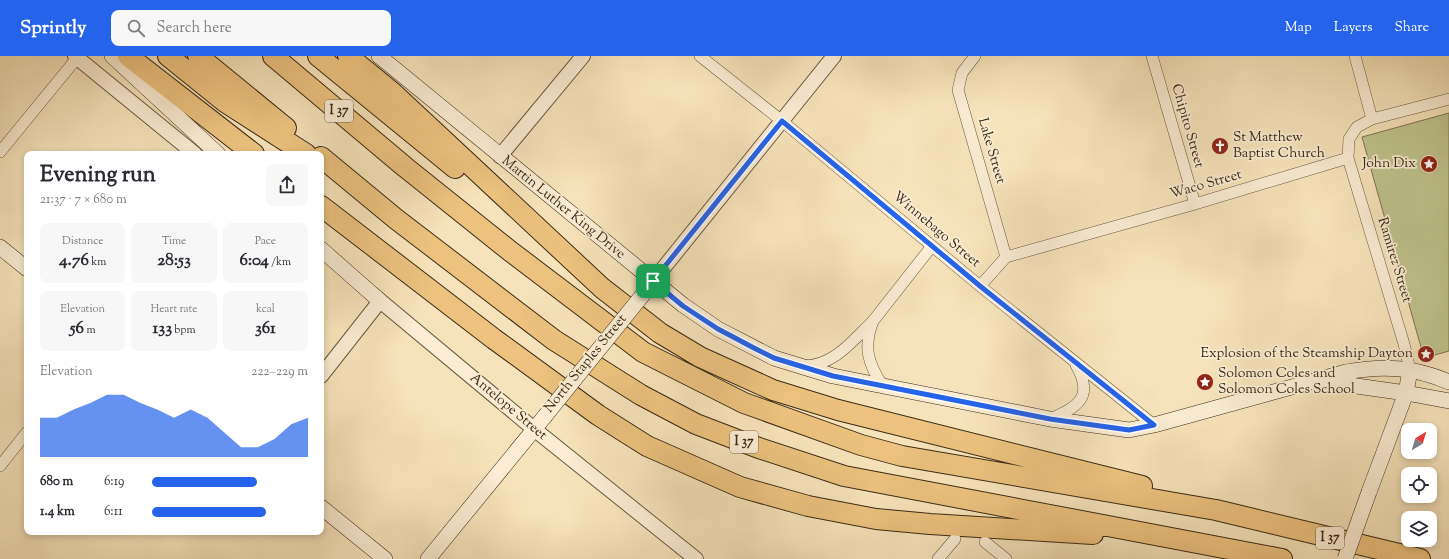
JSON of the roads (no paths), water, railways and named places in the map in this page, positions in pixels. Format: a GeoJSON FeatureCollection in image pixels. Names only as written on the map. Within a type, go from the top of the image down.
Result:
{"type":"FeatureCollection","features":[{"type":"Feature","properties":{"kind":"highway"},"geometry":{"type":"LineString","coordinates":[[128,56],[250,151]]}},
{"type":"Feature","properties":{"kind":"highway"},"geometry":{"type":"LineString","coordinates":[[168,56],[225,102],[301,151]]}},
{"type":"Feature","properties":{"kind":"highway"},"geometry":{"type":"LineString","coordinates":[[198,56],[313,151]]}},
{"type":"Feature","properties":{"kind":"highway","name":"I 37"},"geometry":{"type":"LineString","coordinates":[[273,56],[417,177],[624,339],[643,352],[744,403],[861,444],[902,456],[1216,510],[1420,559]]}},
{"type":"Feature","properties":{"kind":"highway"},"geometry":{"type":"LineString","coordinates":[[318,56],[660,334],[700,357],[773,390],[838,410],[1156,489],[1216,510]]}},
{"type":"Feature","properties":{"kind":"highway"},"geometry":{"type":"LineString","coordinates":[[348,56],[393,93],[602,288]]}},
{"type":"Feature","properties":{"kind":"highway","name":"I 37"},"geometry":{"type":"LineString","coordinates":[[324,159],[396,219],[554,340],[641,395],[696,424],[756,447],[844,476],[1282,559]]}},
{"type":"Feature","properties":{"kind":"highway"},"geometry":{"type":"LineString","coordinates":[[324,166],[356,186]]}},
{"type":"Feature","properties":{"kind":"highway"},"geometry":{"type":"LineString","coordinates":[[324,208],[494,339],[598,415],[647,446],[740,487],[808,506],[876,519],[930,524],[1069,532],[1227,548]]}},
{"type":"Feature","properties":{"kind":"main road"},"geometry":{"type":"LineString","coordinates":[[112,56],[215,151]]}},
{"type":"Feature","properties":{"kind":"main road","name":"Martin Luther King Drive"},"geometry":{"type":"LineString","coordinates":[[379,56],[500,156],[649,286],[718,329],[774,358],[800,366],[833,376],[1050,419],[1129,430],[1154,425],[1316,380],[1370,367],[1393,367],[1410,370],[1432,375],[1449,382]]}},
{"type":"Feature","properties":{"kind":"main road"},"geometry":{"type":"LineString","coordinates":[[0,247],[24,267]]}},
{"type":"Feature","properties":{"kind":"main road"},"geometry":{"type":"LineString","coordinates":[[324,252],[380,301]]}},
{"type":"Feature","properties":{"kind":"main road","name":"North Staples Street"},"geometry":{"type":"LineString","coordinates":[[428,559],[649,286]]}},
{"type":"Feature","properties":{"kind":"main road"},"geometry":{"type":"LineString","coordinates":[[1345,559],[1406,392],[1410,370]]}},
{"type":"Feature","properties":{"kind":"main road"},"geometry":{"type":"LineString","coordinates":[[1316,380],[1406,392],[1449,401]]}},
{"type":"Feature","properties":{"kind":"main road"},"geometry":{"type":"LineString","coordinates":[[324,509],[385,559]]}},
{"type":"Feature","properties":{"kind":"street"},"geometry":{"type":"LineString","coordinates":[[500,156],[583,56]]}},
{"type":"Feature","properties":{"kind":"street","name":"Winnebago Street"},"geometry":{"type":"LineString","coordinates":[[700,56],[782,121],[980,286],[1154,425]]}},
{"type":"Feature","properties":{"kind":"street","name":"North Staples Street"},"geometry":{"type":"LineString","coordinates":[[649,286],[834,56]]}},
{"type":"Feature","properties":{"kind":"street","name":"Lake Street"},"geometry":{"type":"LineString","coordinates":[[975,56],[962,73],[958,90],[1006,258]]}},
{"type":"Feature","properties":{"kind":"street","name":"Chipito Street"},"geometry":{"type":"LineString","coordinates":[[1152,56],[1194,204]]}},
{"type":"Feature","properties":{"kind":"street"},"geometry":{"type":"LineString","coordinates":[[1355,56],[1372,119]]}},
{"type":"Feature","properties":{"kind":"street"},"geometry":{"type":"LineString","coordinates":[[0,152],[76,57],[191,151]]}},
{"type":"Feature","properties":{"kind":"street"},"geometry":{"type":"LineString","coordinates":[[1348,158],[1349,139],[1357,127],[1372,119],[1449,99]]}},
{"type":"Feature","properties":{"kind":"street","name":"Waco Street"},"geometry":{"type":"LineString","coordinates":[[1006,258],[1348,158]]}},
{"type":"Feature","properties":{"kind":"street","name":"Ramirez Street"},"geometry":{"type":"LineString","coordinates":[[1348,158],[1404,344],[1410,370]]}},
{"type":"Feature","properties":{"kind":"street"},"geometry":{"type":"LineString","coordinates":[[800,366],[820,364],[837,356],[873,320],[932,246]]}},
{"type":"Feature","properties":{"kind":"street","name":"Antelope Street"},"geometry":{"type":"LineString","coordinates":[[324,256],[380,301],[688,557]]}},
{"type":"Feature","properties":{"kind":"street"},"geometry":{"type":"LineString","coordinates":[[980,286],[1006,258]]}},
{"type":"Feature","properties":{"kind":"street"},"geometry":{"type":"LineString","coordinates":[[324,372],[380,301]]}},
{"type":"Feature","properties":{"kind":"street"},"geometry":{"type":"LineString","coordinates":[[873,320],[867,338],[868,358],[882,386]]}},
{"type":"Feature","properties":{"kind":"street"},"geometry":{"type":"LineString","coordinates":[[1050,419],[1078,404],[1083,393],[1083,377],[1074,361]]}},
{"type":"Feature","properties":{"kind":"street"},"geometry":{"type":"LineString","coordinates":[[0,466],[24,436]]}},
{"type":"Feature","properties":{"kind":"street"},"geometry":{"type":"LineString","coordinates":[[938,559],[955,539]]}},
{"type":"Feature","properties":{"kind":"street"},"geometry":{"type":"LineString","coordinates":[[985,542],[1006,559]]}},
{"type":"Feature","properties":{"kind":"place","name":"St Matthew Baptist Church"},"geometry":{"type":"Point","coordinates":[1220,146]}},
{"type":"Feature","properties":{"kind":"place","name":"John Dix"},"geometry":{"type":"Point","coordinates":[1429,164]}},
{"type":"Feature","properties":{"kind":"place","name":"Explosion of the Steamship Dayton"},"geometry":{"type":"Point","coordinates":[1426,354]}},
{"type":"Feature","properties":{"kind":"place","name":"Solomon Coles and Solomon Coles School"},"geometry":{"type":"Point","coordinates":[1205,382]}}]}
